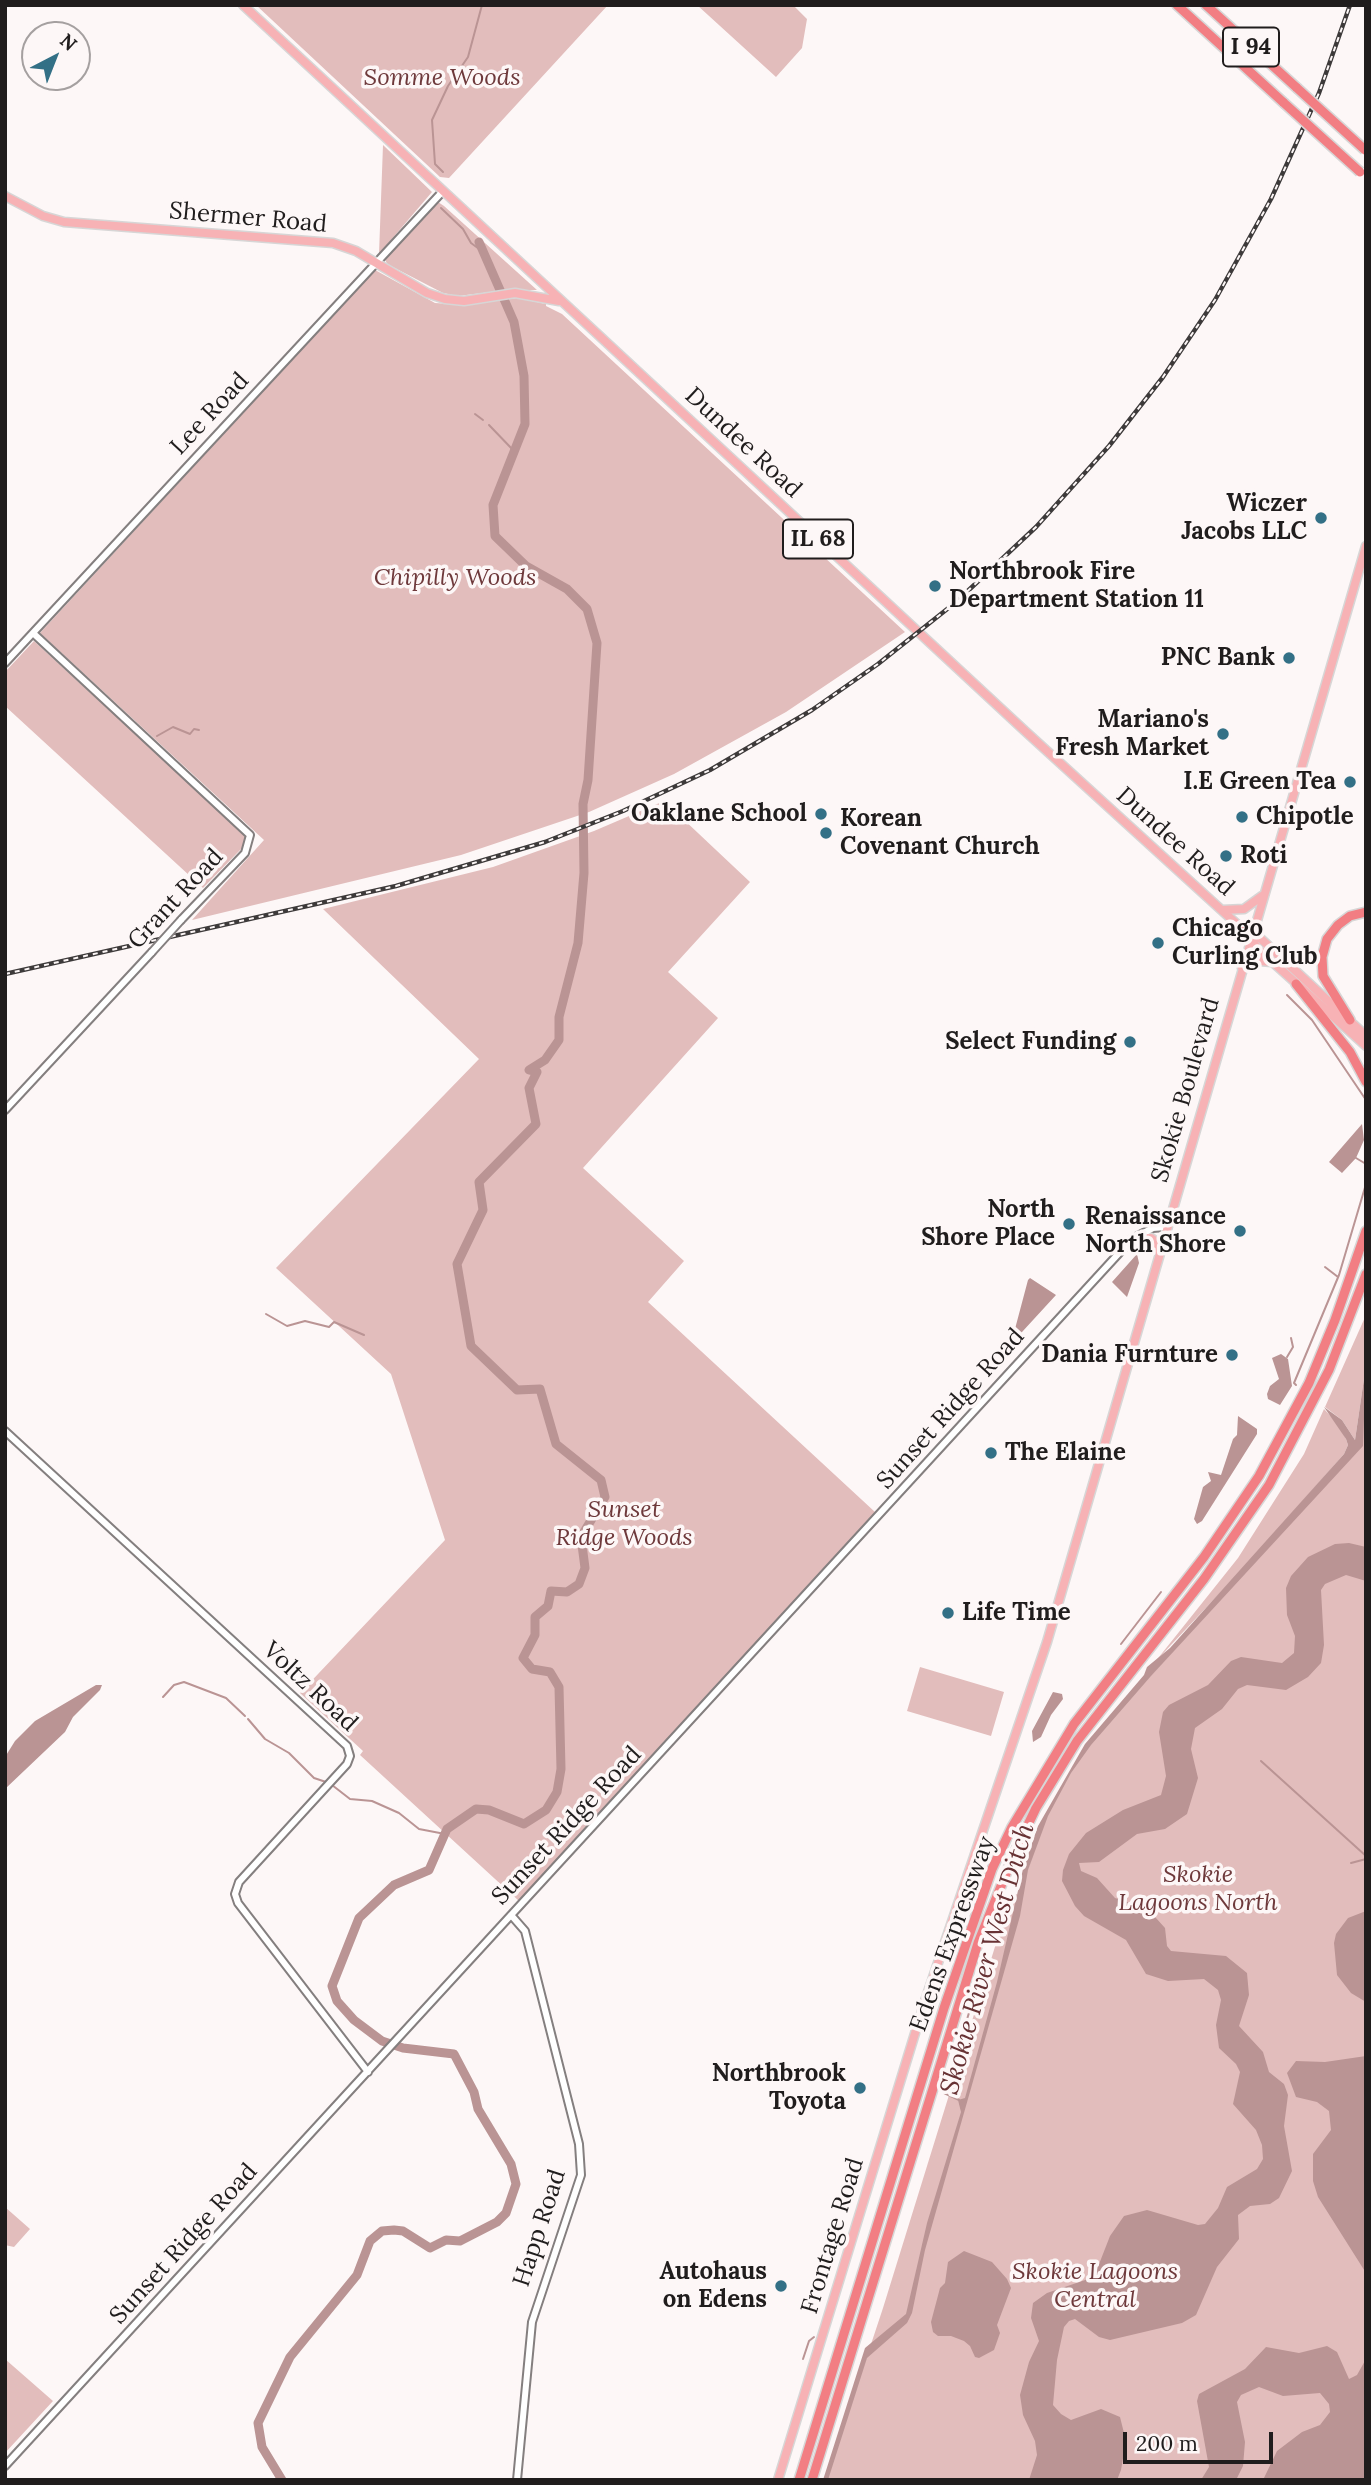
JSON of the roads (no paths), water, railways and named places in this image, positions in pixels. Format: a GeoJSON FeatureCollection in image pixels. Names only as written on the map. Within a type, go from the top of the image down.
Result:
{"type":"FeatureCollection","features":[{"type":"Feature","properties":{"kind":"highway","name":"I 94"},"geometry":{"type":"LineString","coordinates":[[1177,5],[1363,175]]}},
{"type":"Feature","properties":{"kind":"highway","name":"I 94"},"geometry":{"type":"LineString","coordinates":[[1206,5],[1365,150]]}},
{"type":"Feature","properties":{"kind":"highway"},"geometry":{"type":"LineString","coordinates":[[1350,1020],[1323,976],[1322,957],[1327,939],[1338,925],[1350,916],[1366,912]]}},
{"type":"Feature","properties":{"kind":"highway"},"geometry":{"type":"LineString","coordinates":[[1296,984],[1350,1052],[1366,1082]]}},
{"type":"Feature","properties":{"kind":"highway","name":"Edens Expressway"},"geometry":{"type":"LineString","coordinates":[[799,2480],[944,2008],[992,1869],[1012,1827],[1074,1724],[1204,1557],[1259,1476],[1309,1383],[1335,1320],[1366,1231]]}},
{"type":"Feature","properties":{"kind":"highway","name":"Edens Expressway"},"geometry":{"type":"LineString","coordinates":[[812,2480],[978,1943],[1014,1854],[1036,1808],[1077,1741],[1204,1579],[1269,1485],[1329,1370],[1366,1274]]}},
{"type":"Feature","properties":{"kind":"main road","name":"Dundee Road"},"geometry":{"type":"LineString","coordinates":[[243,5],[1250,936],[1257,948],[1366,1046]]}},
{"type":"Feature","properties":{"kind":"main road","name":"Shermer Road"},"geometry":{"type":"LineString","coordinates":[[5,196],[43,216],[64,222],[318,241],[344,246],[427,293],[445,299],[464,301],[509,294],[562,301]]}},
{"type":"Feature","properties":{"kind":"main road","name":"Skokie Boulevard"},"geometry":{"type":"LineString","coordinates":[[924,2004],[1044,1650],[1250,936],[1366,546]]}},
{"type":"Feature","properties":{"kind":"main road"},"geometry":{"type":"LineString","coordinates":[[1222,910],[1244,909],[1262,896]]}},
{"type":"Feature","properties":{"kind":"main road","name":"Dundee Road"},"geometry":{"type":"LineString","coordinates":[[1250,936],[1260,938],[1366,1036]]}},
{"type":"Feature","properties":{"kind":"main road"},"geometry":{"type":"LineString","coordinates":[[1242,968],[1259,961],[1275,964]]}},
{"type":"Feature","properties":{"kind":"main road"},"geometry":{"type":"LineString","coordinates":[[1132,1240],[1151,1238],[1156,1241],[1159,1252]]}},
{"type":"Feature","properties":{"kind":"main road","name":"Frontage Road"},"geometry":{"type":"LineString","coordinates":[[778,2480],[924,2004]]}},
{"type":"Feature","properties":{"kind":"street","name":"Lee Road"},"geometry":{"type":"LineString","coordinates":[[5,663],[443,191]]}},
{"type":"Feature","properties":{"kind":"street","name":"Grant Road"},"geometry":{"type":"LineString","coordinates":[[5,1110],[245,853],[250,835],[33,633]]}},
{"type":"Feature","properties":{"kind":"street","name":"Sunset Ridge Road"},"geometry":{"type":"LineString","coordinates":[[5,2466],[1132,1240],[1153,1228],[1166,1227]]}},
{"type":"Feature","properties":{"kind":"street","name":"Voltz Road"},"geometry":{"type":"LineString","coordinates":[[5,1431],[347,1746],[350,1756],[347,1764],[242,1878],[235,1894],[238,1903],[368,2072]]}},
{"type":"Feature","properties":{"kind":"street","name":"Happ Road"},"geometry":{"type":"LineString","coordinates":[[512,1914],[525,1931],[579,2144],[581,2175],[532,2322],[517,2480]]}},
{"type":"Feature","properties":{"kind":"waterway"},"geometry":{"type":"LineString","coordinates":[[443,172],[435,164],[432,120],[448,86],[468,57],[482,5]]}},
{"type":"Feature","properties":{"kind":"waterway"},"geometry":{"type":"LineString","coordinates":[[441,208],[463,229],[471,243],[486,254]]}},
{"type":"Feature","properties":{"kind":"waterway"},"geometry":{"type":"LineString","coordinates":[[282,2480],[262,2447],[258,2423],[290,2357],[357,2275],[370,2241],[382,2231],[394,2230],[403,2231],[430,2248],[446,2240],[460,2241],[497,2222],[506,2213],[516,2184],[511,2164],[478,2109],[474,2092],[454,2054],[403,2048],[382,2041],[354,2020],[337,2001],[332,1986],[359,1918],[394,1885],[429,1870],[447,1829],[476,1809],[489,1810],[524,1824],[546,1810],[557,1792],[561,1769],[559,1687],[550,1672],[532,1669],[523,1658],[535,1635],[535,1617],[548,1606],[551,1591],[567,1592],[579,1584],[585,1568],[581,1537],[605,1497],[601,1480],[556,1444],[540,1389],[517,1390],[471,1346],[457,1264],[483,1210],[479,1182],[536,1124],[529,1088],[537,1072],[529,1070],[545,1060],[559,1040],[559,1017],[578,943],[584,873],[583,804],[588,780],[597,643],[587,609],[567,589],[526,566],[495,536],[493,505],[525,424],[524,376],[514,322],[479,242]]}},
{"type":"Feature","properties":{"kind":"waterway"},"geometry":{"type":"LineString","coordinates":[[475,414],[483,420]]}},
{"type":"Feature","properties":{"kind":"waterway"},"geometry":{"type":"LineString","coordinates":[[489,425],[514,451]]}},
{"type":"Feature","properties":{"kind":"waterway"},"geometry":{"type":"LineString","coordinates":[[157,736],[173,727],[190,734],[194,729],[199,730]]}},
{"type":"Feature","properties":{"kind":"waterway"},"geometry":{"type":"LineString","coordinates":[[1287,995],[1312,1020],[1366,1100]]}},
{"type":"Feature","properties":{"kind":"waterway"},"geometry":{"type":"LineString","coordinates":[[1356,1158],[1366,1164]]}},
{"type":"Feature","properties":{"kind":"waterway"},"geometry":{"type":"LineString","coordinates":[[1296,1385],[1294,1383],[1339,1275],[1366,1184]]}},
{"type":"Feature","properties":{"kind":"waterway"},"geometry":{"type":"LineString","coordinates":[[1325,1267],[1338,1277]]}},
{"type":"Feature","properties":{"kind":"waterway"},"geometry":{"type":"LineString","coordinates":[[266,1314],[287,1326],[305,1321],[329,1327],[334,1322],[364,1335]]}},
{"type":"Feature","properties":{"kind":"waterway"},"geometry":{"type":"LineString","coordinates":[[1287,1357],[1293,1347],[1291,1338]]}},
{"type":"Feature","properties":{"kind":"waterway"},"geometry":{"type":"LineString","coordinates":[[1121,1644],[1161,1592]]}},
{"type":"Feature","properties":{"kind":"waterway"},"geometry":{"type":"LineString","coordinates":[[163,1697],[174,1685],[184,1682],[226,1698],[245,1716]]}},
{"type":"Feature","properties":{"kind":"waterway"},"geometry":{"type":"LineString","coordinates":[[248,1719],[265,1739],[289,1753],[314,1778],[326,1782]]}},
{"type":"Feature","properties":{"kind":"waterway"},"geometry":{"type":"LineString","coordinates":[[1261,1761],[1366,1856]]}},
{"type":"Feature","properties":{"kind":"waterway"},"geometry":{"type":"LineString","coordinates":[[332,1785],[350,1799],[372,1801],[399,1813],[419,1829],[445,1834]]}},
{"type":"Feature","properties":{"kind":"waterway"},"geometry":{"type":"LineString","coordinates":[[1351,1863],[1366,1859]]}},
{"type":"Feature","properties":{"kind":"waterway","name":"Skokie River West Ditch"},"geometry":{"type":"LineString","coordinates":[[959,2100],[944,2093],[973,2000]]}},
{"type":"Feature","properties":{"kind":"waterway"},"geometry":{"type":"LineString","coordinates":[[803,2359],[809,2341],[814,2337]]}},
{"type":"Feature","properties":{"kind":"railway"},"geometry":{"type":"LineString","coordinates":[[5,974],[396,886],[545,842],[623,811],[710,770],[812,710],[878,664],[956,602],[1036,527],[1109,446],[1163,377],[1215,300],[1271,199],[1319,93],[1350,5]]}},
{"type":"Feature","properties":{"kind":"place","name":"Wiczer Jacobs LLC"},"geometry":{"type":"Point","coordinates":[1321,518]}},
{"type":"Feature","properties":{"kind":"place","name":"Northbrook Fire Department Station 11"},"geometry":{"type":"Point","coordinates":[935,586]}},
{"type":"Feature","properties":{"kind":"place","name":"PNC Bank"},"geometry":{"type":"Point","coordinates":[1289,658]}},
{"type":"Feature","properties":{"kind":"place","name":"Mariano's Fresh Market"},"geometry":{"type":"Point","coordinates":[1223,734]}},
{"type":"Feature","properties":{"kind":"place","name":"I.E Green Tea"},"geometry":{"type":"Point","coordinates":[1350,782]}},
{"type":"Feature","properties":{"kind":"place","name":"Oaklane School"},"geometry":{"type":"Point","coordinates":[821,814]}},
{"type":"Feature","properties":{"kind":"place","name":"Chipotle"},"geometry":{"type":"Point","coordinates":[1242,817]}},
{"type":"Feature","properties":{"kind":"place","name":"Korean Covenant Church"},"geometry":{"type":"Point","coordinates":[826,833]}},
{"type":"Feature","properties":{"kind":"place","name":"Roti"},"geometry":{"type":"Point","coordinates":[1226,856]}},
{"type":"Feature","properties":{"kind":"place","name":"Chicago Curling Club"},"geometry":{"type":"Point","coordinates":[1158,943]}},
{"type":"Feature","properties":{"kind":"place","name":"Select Funding"},"geometry":{"type":"Point","coordinates":[1130,1042]}},
{"type":"Feature","properties":{"kind":"place","name":"North Shore Place"},"geometry":{"type":"Point","coordinates":[1069,1224]}},
{"type":"Feature","properties":{"kind":"place","name":"Renaissance North Shore"},"geometry":{"type":"Point","coordinates":[1240,1231]}},
{"type":"Feature","properties":{"kind":"place","name":"Dania Furnture"},"geometry":{"type":"Point","coordinates":[1232,1355]}},
{"type":"Feature","properties":{"kind":"place","name":"The Elaine"},"geometry":{"type":"Point","coordinates":[991,1453]}},
{"type":"Feature","properties":{"kind":"place","name":"Life Time"},"geometry":{"type":"Point","coordinates":[948,1613]}},
{"type":"Feature","properties":{"kind":"place","name":"Northbrook Toyota"},"geometry":{"type":"Point","coordinates":[860,2088]}},
{"type":"Feature","properties":{"kind":"place","name":"Autohaus on Edens"},"geometry":{"type":"Point","coordinates":[781,2286]}},
{"type":"Feature","properties":{"kind":"park label","name":"Somme Woods"},"geometry":{"type":"Point","coordinates":[442,78]}},
{"type":"Feature","properties":{"kind":"park label","name":"Chipilly Woods"},"geometry":{"type":"Point","coordinates":[455,578]}},
{"type":"Feature","properties":{"kind":"park label","name":"Sunset Ridge Woods"},"geometry":{"type":"Point","coordinates":[624,1524]}},
{"type":"Feature","properties":{"kind":"park label","name":"Skokie Lagoons North"},"geometry":{"type":"Point","coordinates":[1198,1889]}},
{"type":"Feature","properties":{"kind":"park label","name":"Skokie Lagoons Central"},"geometry":{"type":"Point","coordinates":[1095,2286]}}]}
